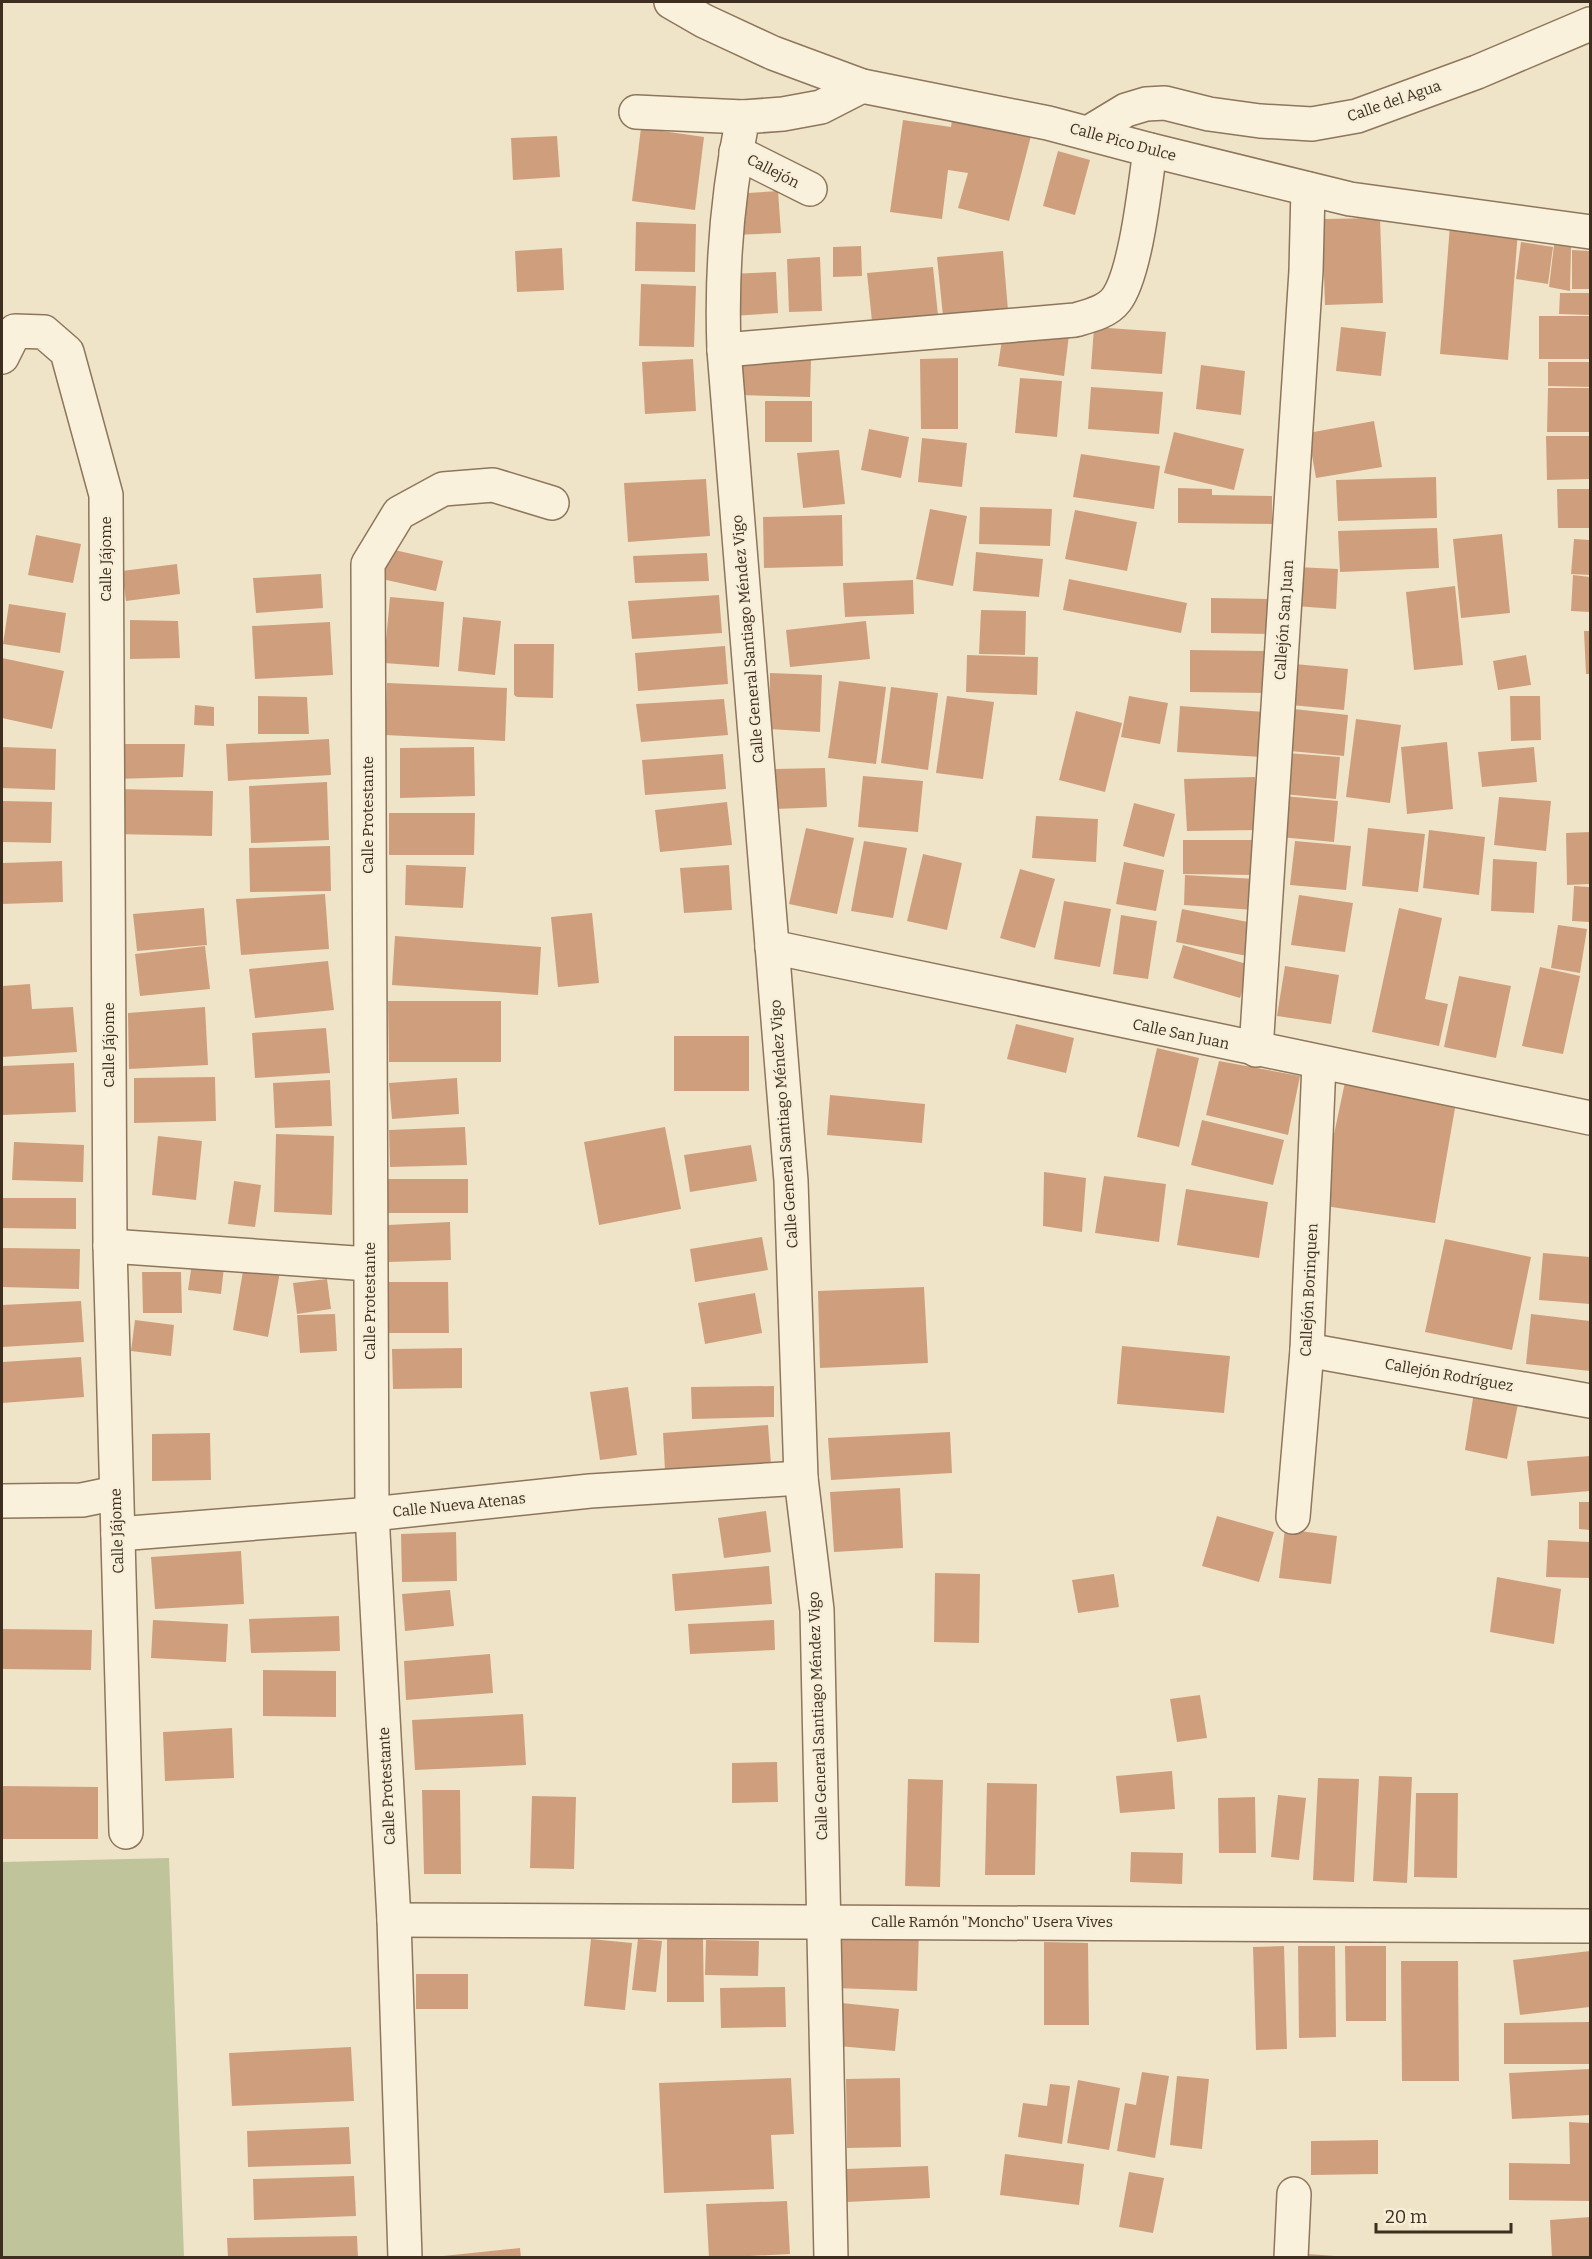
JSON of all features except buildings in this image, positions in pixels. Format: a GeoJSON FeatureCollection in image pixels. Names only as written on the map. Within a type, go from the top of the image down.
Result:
{"type":"FeatureCollection","features":[{"type":"Feature","properties":{"kind":"street","name":"Calle Pico Dulce"},"geometry":{"type":"LineString","coordinates":[[671,2],[704,21],[772,53],[862,86],[1048,123],[1350,199],[1590,232]]}},
{"type":"Feature","properties":{"kind":"street","name":"Calle del Agua"},"geometry":{"type":"LineString","coordinates":[[1088,134],[1126,110],[1146,104],[1166,103],[1209,114],[1270,122],[1312,124],[1357,116],[1477,72],[1590,24]]}},
{"type":"Feature","properties":{"kind":"street"},"geometry":{"type":"LineString","coordinates":[[636,112],[742,117],[783,114],[821,107],[862,86]]}},
{"type":"Feature","properties":{"kind":"street","name":"Calle General Santiago Méndez Vigo"},"geometry":{"type":"LineString","coordinates":[[742,117],[726,223],[722,299],[724,350],[791,1181],[801,1478],[817,1610],[831,2258]]}},
{"type":"Feature","properties":{"kind":"street"},"geometry":{"type":"LineString","coordinates":[[724,350],[1075,320],[1099,312],[1116,301],[1127,278],[1150,150]]}},
{"type":"Feature","properties":{"kind":"street","name":"Callejón"},"geometry":{"type":"LineString","coordinates":[[736,152],[810,189]]}},
{"type":"Feature","properties":{"kind":"street","name":"Callejón San Juan"},"geometry":{"type":"LineString","coordinates":[[1256,1050],[1306,271],[1308,189]]}},
{"type":"Feature","properties":{"kind":"street","name":"Calle Jájome"},"geometry":{"type":"LineString","coordinates":[[2,357],[15,331],[44,332],[68,352],[106,495],[110,1246],[126,1832]]}},
{"type":"Feature","properties":{"kind":"street","name":"Calle Protestante"},"geometry":{"type":"LineString","coordinates":[[405,2258],[394,1920],[372,1514],[369,1264],[368,564],[399,513],[443,489],[493,485],[552,503]]}},
{"type":"Feature","properties":{"kind":"street","name":"Calle San Juan"},"geometry":{"type":"LineString","coordinates":[[772,947],[1590,1118]]}},
{"type":"Feature","properties":{"kind":"street","name":"Callejón Borinquen"},"geometry":{"type":"LineString","coordinates":[[1293,1517],[1307,1350],[1319,1063]]}},
{"type":"Feature","properties":{"kind":"street"},"geometry":{"type":"LineString","coordinates":[[110,1246],[369,1264]]}},
{"type":"Feature","properties":{"kind":"street","name":"Callejón Rodríguez"},"geometry":{"type":"LineString","coordinates":[[1307,1350],[1590,1401]]}},
{"type":"Feature","properties":{"kind":"street","name":"Calle Nueva Atenas"},"geometry":{"type":"LineString","coordinates":[[118,1534],[372,1514],[590,1491],[801,1478]]}},
{"type":"Feature","properties":{"kind":"street"},"geometry":{"type":"LineString","coordinates":[[2,1501],[82,1500],[116,1493]]}},
{"type":"Feature","properties":{"kind":"street","name":"Calle Ramón \"Moncho\" Usera Vives"},"geometry":{"type":"LineString","coordinates":[[394,1920],[1590,1926]]}},
{"type":"Feature","properties":{"kind":"street"},"geometry":{"type":"LineString","coordinates":[[1291,2258],[1294,2194]]}},
{"type":"Feature","properties":{"kind":"green space"},"geometry":{"type":"Polygon","coordinates":[[[169,1858],[184,2257],[2,2257],[2,1862],[169,1858]]]}}]}
